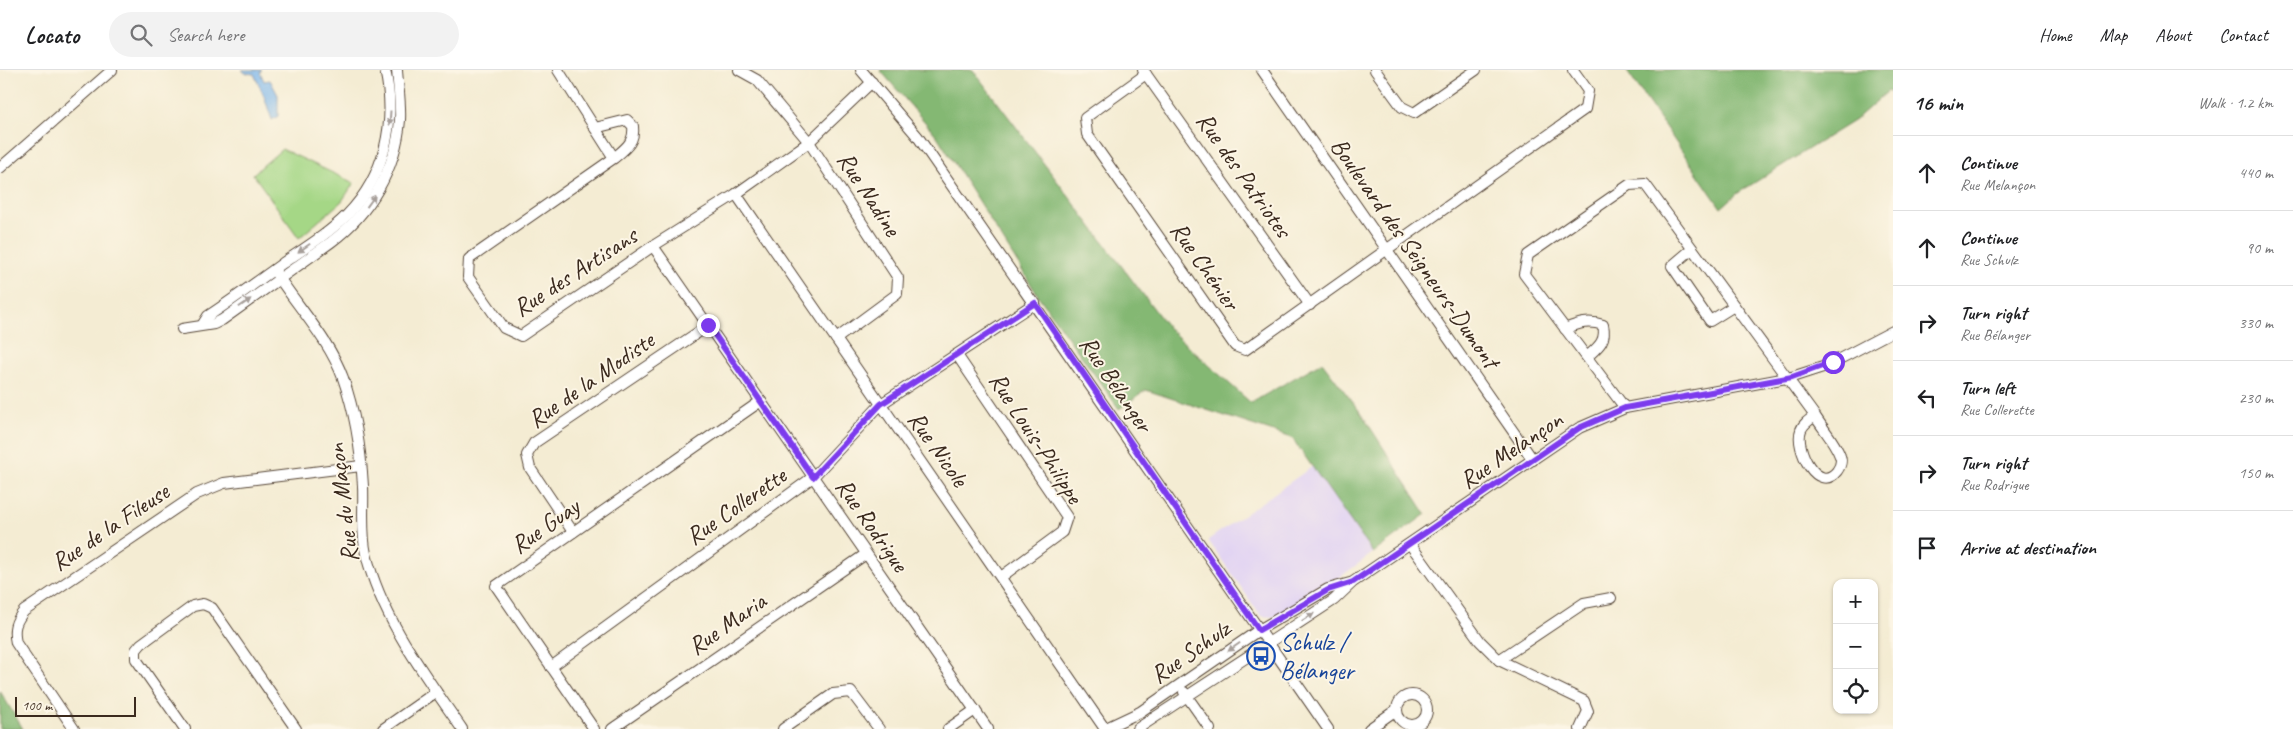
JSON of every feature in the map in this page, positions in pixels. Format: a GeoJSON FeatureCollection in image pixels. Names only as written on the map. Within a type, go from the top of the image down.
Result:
{"type":"FeatureCollection","features":[{"type":"Feature","properties":{"kind":"street"},"geometry":{"type":"LineString","coordinates":[[0,168],[112,70]]}},
{"type":"Feature","properties":{"kind":"street"},"geometry":{"type":"LineString","coordinates":[[182,329],[203,324],[214,324],[222,320],[332,228],[363,196],[372,181],[389,130],[391,111],[385,70]]}},
{"type":"Feature","properties":{"kind":"street"},"geometry":{"type":"LineString","coordinates":[[277,274],[348,229],[374,198],[386,175],[400,121],[397,70]]}},
{"type":"Feature","properties":{"kind":"street"},"geometry":{"type":"LineString","coordinates":[[558,70],[614,158]]}},
{"type":"Feature","properties":{"kind":"street","name":"Rue Nadine"},"geometry":{"type":"LineString","coordinates":[[739,70],[757,80],[809,142],[898,278],[897,294],[836,339]]}},
{"type":"Feature","properties":{"kind":"street","name":"Rue Bélanger"},"geometry":{"type":"LineString","coordinates":[[861,70],[918,137],[1035,303],[1267,643],[1328,729]]}},
{"type":"Feature","properties":{"kind":"street","name":"Boulevard des Seigneurs-Dumont"},"geometry":{"type":"LineString","coordinates":[[1262,70],[1533,460]]}},
{"type":"Feature","properties":{"kind":"street"},"geometry":{"type":"LineString","coordinates":[[1374,70],[1402,107],[1414,113],[1476,70]]}},
{"type":"Feature","properties":{"kind":"street","name":"Rue Chénier"},"geometry":{"type":"LineString","coordinates":[[1145,72],[1085,118],[1087,134],[1235,346],[1245,350],[1585,109],[1588,91],[1573,70]]}},
{"type":"Feature","properties":{"kind":"street","name":"Rue des Patriotes"},"geometry":{"type":"LineString","coordinates":[[1145,72],[1310,305]]}},
{"type":"Feature","properties":{"kind":"street","name":"Rue des Artisans"},"geometry":{"type":"LineString","coordinates":[[595,128],[627,120],[633,126],[634,135],[632,143],[614,158],[469,259],[468,277],[504,328],[521,336],[653,246],[736,194],[809,142],[872,82]]}},
{"type":"Feature","properties":{"kind":"street"},"geometry":{"type":"LineString","coordinates":[[1625,408],[1524,274],[1528,255],[1629,185],[1645,184],[1814,416],[1841,458],[1840,467],[1833,476],[1824,479],[1816,476],[1800,450],[1800,432],[1804,424],[1814,416]]}},
{"type":"Feature","properties":{"kind":"street","name":"Rue Nicole"},"geometry":{"type":"LineString","coordinates":[[736,194],[1105,729]]}},
{"type":"Feature","properties":{"kind":"street","name":"Rue Rodrigue"},"geometry":{"type":"LineString","coordinates":[[653,246],[988,729]]}},
{"type":"Feature","properties":{"kind":"street"},"geometry":{"type":"LineString","coordinates":[[1692,249],[1672,266],[1710,321],[1734,306]]}},
{"type":"Feature","properties":{"kind":"street","name":"Rue du Maçon"},"geometry":{"type":"LineString","coordinates":[[277,274],[335,360],[344,379],[357,434],[361,466],[366,553],[385,608],[436,692],[462,729]]}},
{"type":"Feature","properties":{"kind":"street","name":"Rue Collerette"},"geometry":{"type":"LineString","coordinates":[[551,667],[813,477],[881,404],[1035,303]]}},
{"type":"Feature","properties":{"kind":"street"},"geometry":{"type":"LineString","coordinates":[[1565,329],[1580,323],[1594,321],[1604,325],[1606,334],[1601,345],[1587,357]]}},
{"type":"Feature","properties":{"kind":"street","name":"Rue de la Modiste"},"geometry":{"type":"LineString","coordinates":[[574,532],[530,468],[527,455],[534,444],[708,325]]}},
{"type":"Feature","properties":{"kind":"street","name":"Rue Melançon"},"geometry":{"type":"LineString","coordinates":[[1267,643],[1334,600],[1353,582],[1579,428],[1625,408],[1785,378],[1826,366],[1893,331]]}},
{"type":"Feature","properties":{"kind":"street","name":"Rue Louis-Philippe"},"geometry":{"type":"LineString","coordinates":[[957,355],[1067,517],[1062,532],[1001,577]]}},
{"type":"Feature","properties":{"kind":"street","name":"Rue Guay"},"geometry":{"type":"LineString","coordinates":[[594,729],[496,586],[761,401]]}},
{"type":"Feature","properties":{"kind":"street","name":"Rue de la Fileuse"},"geometry":{"type":"LineString","coordinates":[[74,729],[16,643],[13,632],[16,621],[24,611],[196,494],[224,483],[361,466]]}},
{"type":"Feature","properties":{"kind":"street"},"geometry":{"type":"LineString","coordinates":[[1410,544],[1480,641],[1499,660],[1584,701],[1588,711],[1580,729]]}},
{"type":"Feature","properties":{"kind":"street","name":"Rue Maria"},"geometry":{"type":"LineString","coordinates":[[612,729],[866,554]]}},
{"type":"Feature","properties":{"kind":"street","name":"Rue Schulz"},"geometry":{"type":"LineString","coordinates":[[1105,729],[1140,712],[1259,630],[1328,590],[1353,582]]}},
{"type":"Feature","properties":{"kind":"street"},"geometry":{"type":"LineString","coordinates":[[1499,660],[1584,603],[1611,598]]}},
{"type":"Feature","properties":{"kind":"street"},"geometry":{"type":"LineString","coordinates":[[185,729],[136,659],[136,650],[141,644],[194,606],[204,604],[212,608],[296,729]]}},
{"type":"Feature","properties":{"kind":"street","name":"Rue Schulz"},"geometry":{"type":"LineString","coordinates":[[1137,729],[1267,643]]}},
{"type":"Feature","properties":{"kind":"street"},"geometry":{"type":"LineString","coordinates":[[1180,685],[1210,729]]}},
{"type":"Feature","properties":{"kind":"street"},"geometry":{"type":"LineString","coordinates":[[383,729],[436,692]]}},
{"type":"Feature","properties":{"kind":"street"},"geometry":{"type":"LineString","coordinates":[[783,729],[833,694],[851,692],[879,729]]}},
{"type":"Feature","properties":{"kind":"street"},"geometry":{"type":"LineString","coordinates":[[948,729],[975,710]]}},
{"type":"Feature","properties":{"kind":"street"},"geometry":{"type":"LineString","coordinates":[[1369,729],[1396,710]]}},
{"type":"Feature","properties":{"kind":"shaded area"},"geometry":{"type":"Polygon","coordinates":[[[1313,466],[1373,553],[1336,580],[1274,617],[1261,616],[1208,540],[1313,466]]]}},
{"type":"Feature","properties":{"kind":"green space"},"geometry":{"type":"Polygon","coordinates":[[[880,70],[973,70],[1170,330],[1251,403],[1322,362],[1361,413],[1426,514],[1373,553],[1292,438],[1146,390],[1119,409],[1039,297],[937,136],[880,70]]]}},
{"type":"Feature","properties":{"kind":"green space"},"geometry":{"type":"Polygon","coordinates":[[[1626,70],[1893,70],[1893,95],[1888,91],[1855,120],[1738,193],[1721,208],[1626,70]]]}},
{"type":"Feature","properties":{"kind":"green space"},"geometry":{"type":"Polygon","coordinates":[[[282,149],[354,183],[342,201],[299,238],[253,174],[282,149]]]}},
{"type":"Feature","properties":{"kind":"green space"},"geometry":{"type":"Polygon","coordinates":[[[0,691],[23,729],[0,729],[0,691]]]}},
{"type":"Feature","properties":{"kind":"water"},"geometry":{"type":"Polygon","coordinates":[[[242,70],[262,70],[260,72],[264,81],[270,80],[278,95],[278,116],[272,120],[254,74],[245,73],[242,70]]]}},
{"type":"Feature","properties":{"kind":"place","name":"Schulz / Bélanger"},"geometry":{"type":"Point","coordinates":[1261,656]}},
{"type":"Feature","properties":{"kind":"route"},"geometry":{"type":"LineString","coordinates":[[708,325],[813,477],[881,404],[1035,303],[1259,630],[1328,590],[1353,582],[1579,428],[1601,417],[1625,408],[1792,377],[1833,362]]}}]}
